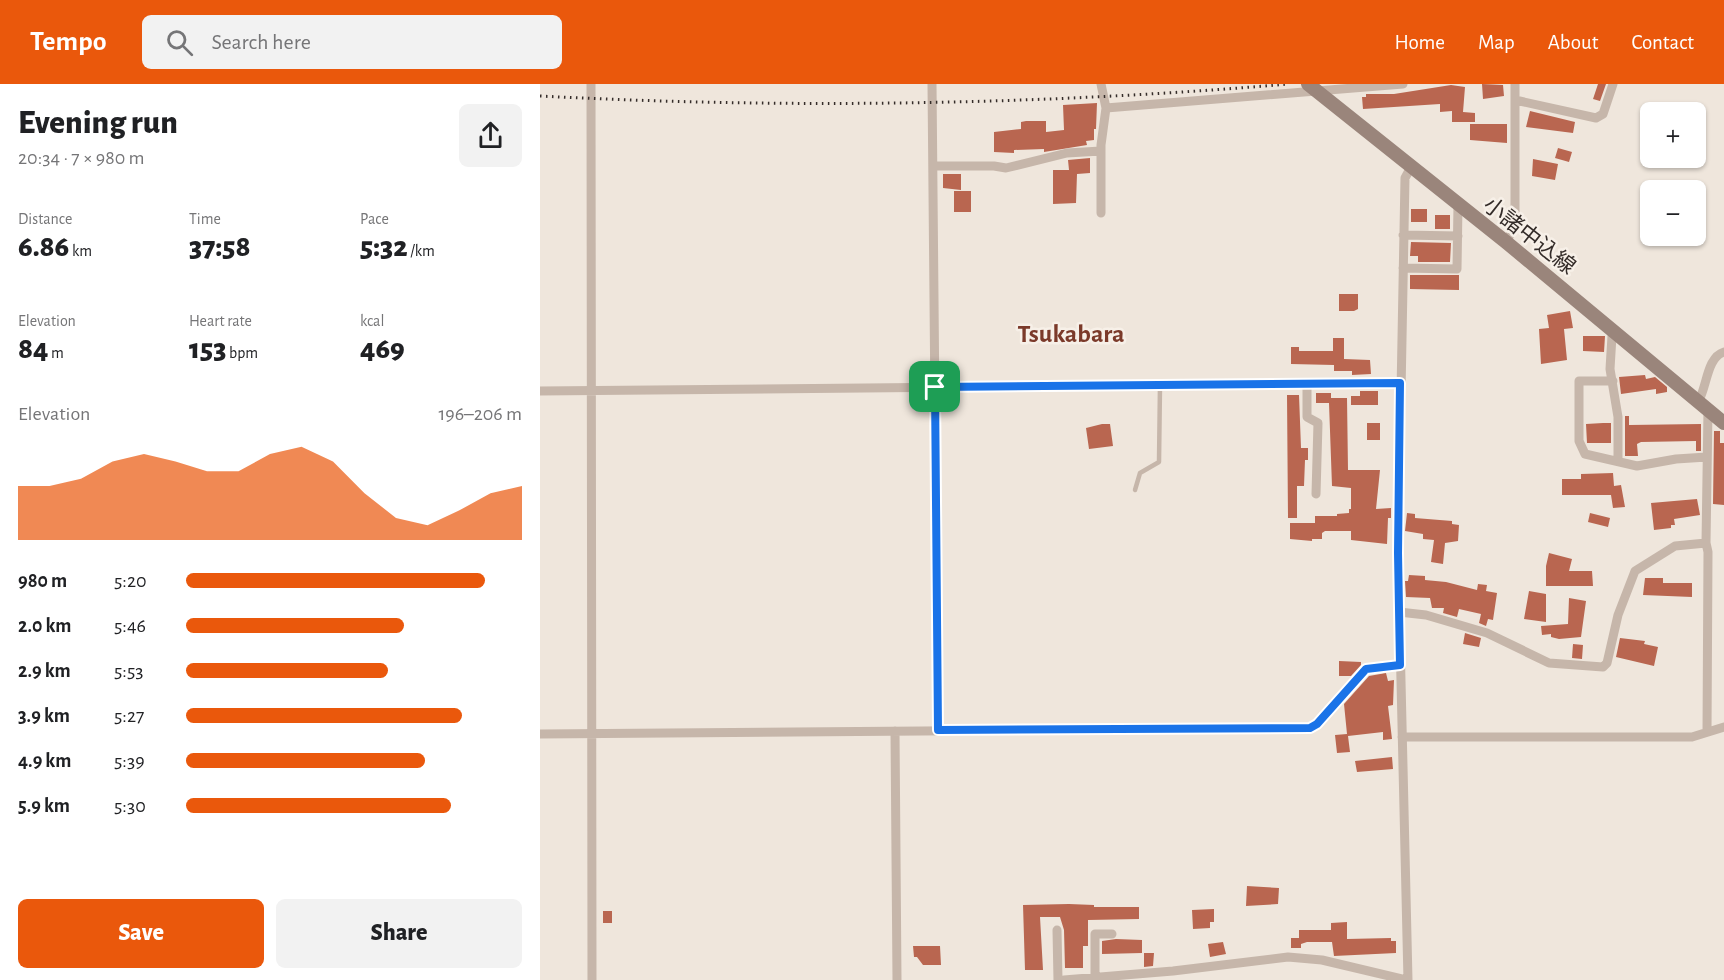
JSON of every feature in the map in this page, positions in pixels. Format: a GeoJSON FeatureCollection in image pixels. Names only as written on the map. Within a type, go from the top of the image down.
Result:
{"type":"FeatureCollection","features":[{"type":"Feature","properties":{"kind":"main road","name":"小諸中込線"},"geometry":{"type":"LineString","coordinates":[[1312,87],[1616,331],[1724,423]]}},
{"type":"Feature","properties":{"kind":"street"},"geometry":{"type":"LineString","coordinates":[[591,84],[592,980]]}},
{"type":"Feature","properties":{"kind":"street"},"geometry":{"type":"LineString","coordinates":[[932,84],[938,730]]}},
{"type":"Feature","properties":{"kind":"street"},"geometry":{"type":"LineString","coordinates":[[1101,84],[1106,108],[1101,151],[1101,213]]}},
{"type":"Feature","properties":{"kind":"street"},"geometry":{"type":"LineString","coordinates":[[1106,108],[1312,87],[1403,84]]}},
{"type":"Feature","properties":{"kind":"street"},"geometry":{"type":"LineString","coordinates":[[1506,242],[1515,226],[1515,84]]}},
{"type":"Feature","properties":{"kind":"street"},"geometry":{"type":"LineString","coordinates":[[1515,100],[1596,118],[1603,114],[1613,84]]}},
{"type":"Feature","properties":{"kind":"street"},"geometry":{"type":"LineString","coordinates":[[933,166],[1006,168],[1067,153],[1101,151]]}},
{"type":"Feature","properties":{"kind":"street"},"geometry":{"type":"LineString","coordinates":[[1064,980],[1173,976],[1288,957],[1322,960],[1407,980],[1399,612],[1400,383],[1405,178],[1411,167]]}},
{"type":"Feature","properties":{"kind":"street"},"geometry":{"type":"LineString","coordinates":[[1403,268],[1457,269],[1458,205]]}},
{"type":"Feature","properties":{"kind":"street"},"geometry":{"type":"LineString","coordinates":[[1403,235],[1458,236]]}},
{"type":"Feature","properties":{"kind":"street"},"geometry":{"type":"LineString","coordinates":[[1616,331],[1612,336],[1610,348],[1610,369],[1618,417],[1618,461]]}},
{"type":"Feature","properties":{"kind":"street"},"geometry":{"type":"LineString","coordinates":[[1707,732],[1708,552],[1704,405],[1715,356],[1724,352]]}},
{"type":"Feature","properties":{"kind":"street"},"geometry":{"type":"LineString","coordinates":[[1613,381],[1579,381],[1579,441],[1586,454],[1637,466],[1676,459],[1707,457]]}},
{"type":"Feature","properties":{"kind":"street"},"geometry":{"type":"LineString","coordinates":[[540,391],[1400,383]]}},
{"type":"Feature","properties":{"kind":"street"},"geometry":{"type":"LineString","coordinates":[[1307,385],[1307,417],[1317,423],[1316,494]]}},
{"type":"Feature","properties":{"kind":"street"},"geometry":{"type":"LineString","coordinates":[[1399,612],[1426,615],[1487,633],[1549,663],[1603,667],[1607,663],[1618,615],[1635,571],[1675,546],[1706,543]]}},
{"type":"Feature","properties":{"kind":"street"},"geometry":{"type":"LineString","coordinates":[[540,734],[1310,728],[1317,724],[1366,669],[1400,665]]}},
{"type":"Feature","properties":{"kind":"street"},"geometry":{"type":"LineString","coordinates":[[1402,737],[1692,737],[1724,727]]}},
{"type":"Feature","properties":{"kind":"street"},"geometry":{"type":"LineString","coordinates":[[896,731],[897,980]]}},
{"type":"Feature","properties":{"kind":"street"},"geometry":{"type":"LineString","coordinates":[[1057,930],[1058,980]]}},
{"type":"Feature","properties":{"kind":"street"},"geometry":{"type":"LineString","coordinates":[[1095,978],[1095,934],[1112,934]]}},
{"type":"Feature","properties":{"kind":"lane"},"geometry":{"type":"LineString","coordinates":[[1136,490],[1140,473],[1159,462],[1160,385]]}},
{"type":"Feature","properties":{"kind":"building"},"geometry":{"type":"Polygon","coordinates":[[[1482,84],[1503,85],[1504,96],[1483,99],[1482,84]]]}},
{"type":"Feature","properties":{"kind":"building"},"geometry":{"type":"Polygon","coordinates":[[[1598,84],[1606,84],[1600,101],[1593,99],[1598,84]]]}},
{"type":"Feature","properties":{"kind":"building"},"geometry":{"type":"Polygon","coordinates":[[[1451,85],[1465,87],[1463,112],[1475,113],[1475,122],[1452,122],[1452,111],[1440,112],[1440,104],[1363,109],[1362,97],[1366,97],[1366,94],[1394,94],[1451,85]]]}},
{"type":"Feature","properties":{"kind":"building"},"geometry":{"type":"Polygon","coordinates":[[[1097,103],[1094,140],[1086,141],[1087,145],[1044,152],[1044,149],[1014,150],[1014,153],[994,152],[994,132],[1021,129],[1021,122],[1026,121],[1046,121],[1046,132],[1064,130],[1063,105],[1097,103]]]}},
{"type":"Feature","properties":{"kind":"building"},"geometry":{"type":"Polygon","coordinates":[[[1530,111],[1575,122],[1573,133],[1526,127],[1530,111]]]}},
{"type":"Feature","properties":{"kind":"building"},"geometry":{"type":"Polygon","coordinates":[[[1470,124],[1507,124],[1507,143],[1470,140],[1470,124]]]}},
{"type":"Feature","properties":{"kind":"building"},"geometry":{"type":"Polygon","coordinates":[[[1558,148],[1572,152],[1569,162],[1555,158],[1558,148]]]}},
{"type":"Feature","properties":{"kind":"building"},"geometry":{"type":"Polygon","coordinates":[[[1090,158],[1090,173],[1077,174],[1076,203],[1053,204],[1053,170],[1069,170],[1068,160],[1090,158]]]}},
{"type":"Feature","properties":{"kind":"building"},"geometry":{"type":"Polygon","coordinates":[[[1533,159],[1558,164],[1555,180],[1532,176],[1533,159]]]}},
{"type":"Feature","properties":{"kind":"building"},"geometry":{"type":"Polygon","coordinates":[[[943,174],[961,174],[961,190],[943,188],[943,174]]]}},
{"type":"Feature","properties":{"kind":"building"},"geometry":{"type":"Polygon","coordinates":[[[954,191],[971,191],[971,212],[954,212],[954,191]]]}},
{"type":"Feature","properties":{"kind":"building"},"geometry":{"type":"Polygon","coordinates":[[[1411,209],[1427,209],[1427,222],[1411,222],[1411,209]]]}},
{"type":"Feature","properties":{"kind":"building"},"geometry":{"type":"Polygon","coordinates":[[[1435,215],[1450,215],[1450,229],[1435,229],[1435,215]]]}},
{"type":"Feature","properties":{"kind":"building"},"geometry":{"type":"Polygon","coordinates":[[[1411,242],[1451,243],[1450,262],[1418,262],[1418,256],[1410,256],[1411,242]]]}},
{"type":"Feature","properties":{"kind":"building"},"geometry":{"type":"Polygon","coordinates":[[[1410,275],[1459,275],[1459,290],[1410,289],[1410,275]]]}},
{"type":"Feature","properties":{"kind":"building"},"geometry":{"type":"Polygon","coordinates":[[[1339,294],[1358,294],[1358,309],[1339,311],[1339,294]]]}},
{"type":"Feature","properties":{"kind":"building"},"geometry":{"type":"Polygon","coordinates":[[[1570,311],[1573,328],[1564,329],[1567,360],[1541,364],[1539,329],[1549,328],[1547,315],[1570,311]]]}},
{"type":"Feature","properties":{"kind":"building"},"geometry":{"type":"Polygon","coordinates":[[[1583,336],[1605,336],[1604,352],[1583,351],[1583,336]]]}},
{"type":"Feature","properties":{"kind":"building"},"geometry":{"type":"Polygon","coordinates":[[[1333,338],[1344,338],[1344,359],[1370,360],[1371,374],[1352,375],[1352,371],[1334,371],[1334,365],[1291,364],[1291,347],[1299,347],[1299,351],[1333,351],[1333,338]]]}},
{"type":"Feature","properties":{"kind":"building"},"geometry":{"type":"Polygon","coordinates":[[[1645,375],[1646,379],[1655,377],[1667,387],[1667,392],[1656,394],[1656,389],[1621,394],[1619,377],[1645,375]]]}},
{"type":"Feature","properties":{"kind":"building"},"geometry":{"type":"Polygon","coordinates":[[[1360,391],[1378,391],[1378,405],[1351,405],[1351,396],[1360,396],[1360,391]]]}},
{"type":"Feature","properties":{"kind":"building"},"geometry":{"type":"Polygon","coordinates":[[[1316,393],[1331,393],[1331,398],[1347,398],[1348,470],[1380,470],[1376,509],[1391,508],[1391,518],[1388,518],[1387,544],[1351,540],[1351,531],[1325,531],[1322,533],[1322,539],[1312,539],[1312,541],[1290,539],[1290,523],[1315,523],[1315,516],[1337,516],[1337,514],[1349,513],[1351,509],[1351,488],[1332,486],[1329,403],[1316,403],[1316,393]]]}},
{"type":"Feature","properties":{"kind":"building"},"geometry":{"type":"Polygon","coordinates":[[[1287,395],[1299,395],[1301,448],[1308,448],[1304,486],[1297,486],[1297,518],[1288,518],[1287,395]]]}},
{"type":"Feature","properties":{"kind":"building"},"geometry":{"type":"Polygon","coordinates":[[[1625,416],[1629,416],[1629,425],[1701,424],[1701,451],[1696,451],[1696,441],[1641,442],[1637,444],[1638,456],[1625,456],[1625,416]]]}},
{"type":"Feature","properties":{"kind":"building"},"geometry":{"type":"Polygon","coordinates":[[[1367,423],[1380,423],[1380,440],[1367,440],[1367,423]]]}},
{"type":"Feature","properties":{"kind":"building"},"geometry":{"type":"Polygon","coordinates":[[[1611,423],[1611,443],[1587,443],[1586,424],[1611,423]]]}},
{"type":"Feature","properties":{"kind":"building"},"geometry":{"type":"Polygon","coordinates":[[[1110,424],[1113,446],[1089,449],[1086,428],[1110,424]]]}},
{"type":"Feature","properties":{"kind":"building"},"geometry":{"type":"Polygon","coordinates":[[[1714,431],[1720,431],[1720,443],[1724,443],[1724,505],[1713,504],[1714,431]]]}},
{"type":"Feature","properties":{"kind":"building"},"geometry":{"type":"Polygon","coordinates":[[[1613,473],[1614,486],[1621,485],[1625,507],[1613,508],[1611,495],[1562,495],[1562,479],[1581,479],[1581,474],[1613,473]]]}},
{"type":"Feature","properties":{"kind":"building"},"geometry":{"type":"Polygon","coordinates":[[[1697,499],[1700,515],[1674,519],[1675,525],[1671,525],[1671,528],[1654,530],[1651,503],[1697,499]]]}},
{"type":"Feature","properties":{"kind":"building"},"geometry":{"type":"Polygon","coordinates":[[[1407,513],[1415,514],[1415,518],[1452,521],[1452,524],[1459,525],[1458,541],[1445,543],[1443,564],[1431,562],[1434,540],[1423,539],[1423,534],[1405,531],[1407,513]]]}},
{"type":"Feature","properties":{"kind":"building"},"geometry":{"type":"Polygon","coordinates":[[[1590,513],[1610,518],[1608,527],[1588,522],[1590,513]]]}},
{"type":"Feature","properties":{"kind":"building"},"geometry":{"type":"Polygon","coordinates":[[[1549,553],[1572,559],[1569,571],[1592,571],[1593,586],[1546,586],[1546,566],[1549,553]]]}},
{"type":"Feature","properties":{"kind":"building"},"geometry":{"type":"Polygon","coordinates":[[[1409,575],[1425,576],[1425,580],[1446,582],[1477,590],[1478,584],[1487,585],[1486,591],[1497,593],[1493,620],[1488,619],[1486,626],[1479,623],[1481,614],[1459,609],[1457,617],[1443,613],[1444,608],[1432,608],[1430,598],[1406,597],[1405,581],[1408,581],[1409,575]]]}},
{"type":"Feature","properties":{"kind":"building"},"geometry":{"type":"Polygon","coordinates":[[[1645,578],[1663,578],[1663,583],[1692,583],[1692,597],[1643,595],[1645,578]]]}},
{"type":"Feature","properties":{"kind":"building"},"geometry":{"type":"Polygon","coordinates":[[[1529,591],[1546,594],[1546,622],[1524,619],[1529,591]]]}},
{"type":"Feature","properties":{"kind":"building"},"geometry":{"type":"Polygon","coordinates":[[[1569,598],[1586,601],[1581,637],[1559,639],[1551,637],[1551,634],[1542,635],[1541,626],[1568,624],[1569,598]]]}},
{"type":"Feature","properties":{"kind":"building"},"geometry":{"type":"Polygon","coordinates":[[[1465,633],[1481,638],[1479,647],[1463,644],[1465,633]]]}},
{"type":"Feature","properties":{"kind":"building"},"geometry":{"type":"Polygon","coordinates":[[[1620,638],[1645,641],[1644,644],[1658,647],[1654,666],[1616,657],[1620,638]]]}},
{"type":"Feature","properties":{"kind":"building"},"geometry":{"type":"Polygon","coordinates":[[[1573,644],[1583,645],[1582,659],[1572,658],[1573,644]]]}},
{"type":"Feature","properties":{"kind":"building"},"geometry":{"type":"Polygon","coordinates":[[[1339,661],[1361,662],[1361,665],[1351,676],[1339,676],[1339,661]]]}},
{"type":"Feature","properties":{"kind":"building"},"geometry":{"type":"Polygon","coordinates":[[[1386,673],[1388,681],[1394,680],[1393,705],[1388,706],[1392,739],[1383,740],[1383,732],[1348,736],[1350,752],[1337,753],[1335,735],[1347,734],[1344,704],[1369,676],[1386,673]]]}},
{"type":"Feature","properties":{"kind":"building"},"geometry":{"type":"Polygon","coordinates":[[[1392,757],[1393,769],[1357,772],[1355,761],[1392,757]]]}},
{"type":"Feature","properties":{"kind":"building"},"geometry":{"type":"Polygon","coordinates":[[[1247,886],[1279,888],[1278,904],[1246,906],[1247,886]]]}},
{"type":"Feature","properties":{"kind":"building"},"geometry":{"type":"Polygon","coordinates":[[[1023,905],[1094,905],[1094,907],[1139,907],[1139,919],[1088,920],[1088,946],[1083,946],[1083,968],[1065,968],[1064,930],[1060,917],[1040,917],[1043,970],[1025,970],[1023,905]]]}},
{"type":"Feature","properties":{"kind":"building"},"geometry":{"type":"Polygon","coordinates":[[[1214,909],[1214,922],[1210,922],[1210,928],[1193,929],[1192,910],[1214,909]]]}},
{"type":"Feature","properties":{"kind":"building"},"geometry":{"type":"Polygon","coordinates":[[[603,911],[612,911],[612,923],[603,923],[603,911]]]}},
{"type":"Feature","properties":{"kind":"building"},"geometry":{"type":"Polygon","coordinates":[[[1347,922],[1347,939],[1391,938],[1391,941],[1396,941],[1396,953],[1334,956],[1332,942],[1307,942],[1301,944],[1301,948],[1291,948],[1291,938],[1299,938],[1299,930],[1331,930],[1331,923],[1347,922]]]}},
{"type":"Feature","properties":{"kind":"building"},"geometry":{"type":"Polygon","coordinates":[[[1142,940],[1142,953],[1102,954],[1102,941],[1142,940]]]}},
{"type":"Feature","properties":{"kind":"building"},"geometry":{"type":"Polygon","coordinates":[[[1223,942],[1226,954],[1210,957],[1208,944],[1223,942]]]}},
{"type":"Feature","properties":{"kind":"building"},"geometry":{"type":"Polygon","coordinates":[[[913,946],[940,946],[941,965],[923,965],[917,957],[914,957],[913,946]]]}},
{"type":"Feature","properties":{"kind":"building"},"geometry":{"type":"Polygon","coordinates":[[[1144,953],[1154,953],[1153,966],[1144,967],[1144,953]]]}},
{"type":"Feature","properties":{"kind":"railway"},"geometry":{"type":"LineString","coordinates":[[540,96],[727,103],[915,103],[1102,97],[1289,84]]}},
{"type":"Feature","properties":{"kind":"district","name":"Tsukabara"},"geometry":{"type":"Point","coordinates":[1071,333]}},
{"type":"Feature","properties":{"kind":"route"},"geometry":{"type":"LineString","coordinates":[[1400,383],[1398,553],[1400,665],[1366,669],[1352,682],[1317,724],[1310,728],[938,730],[935,387],[1400,383]]}}]}
